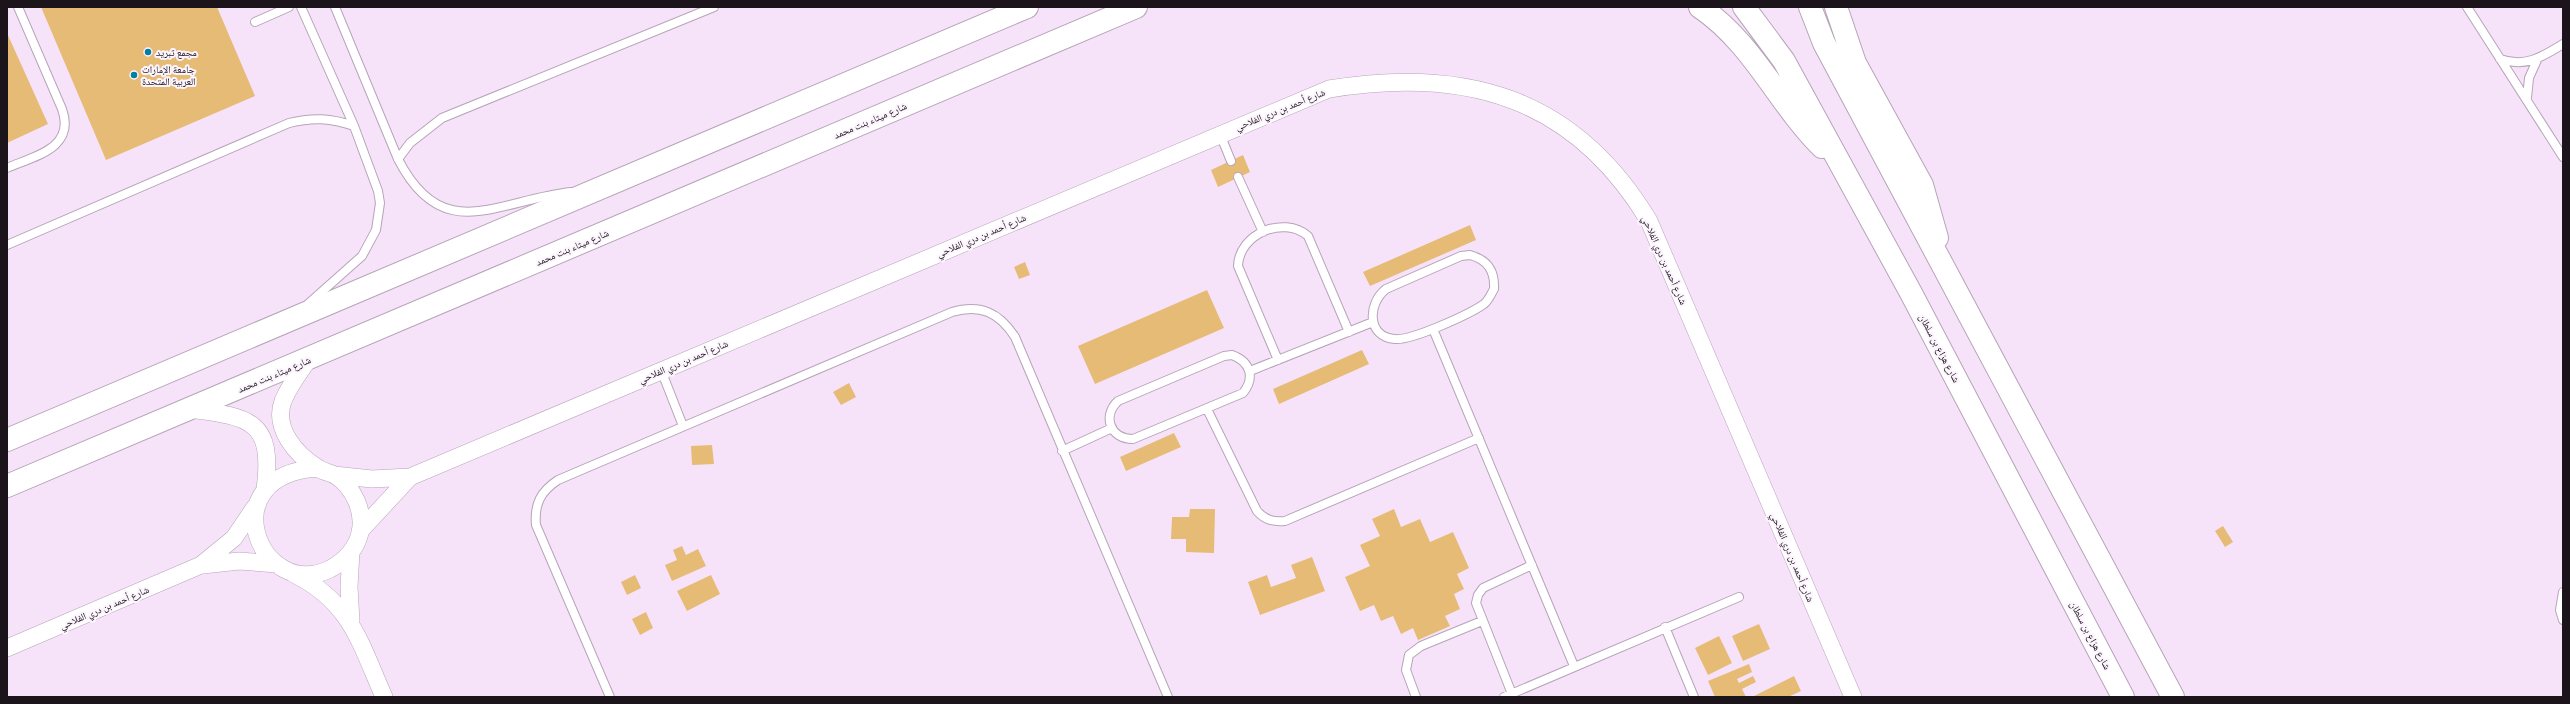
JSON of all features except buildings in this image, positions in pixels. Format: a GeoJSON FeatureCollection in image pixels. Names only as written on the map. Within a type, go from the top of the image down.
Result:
{"type":"FeatureCollection","features":[{"type":"Feature","properties":{"kind":"main road"},"geometry":{"type":"LineString","coordinates":[[7,440],[1028,7]]}},
{"type":"Feature","properties":{"kind":"main road","name":"شارع ميثاء بنت محمد"},"geometry":{"type":"LineString","coordinates":[[7,486],[308,360],[1136,7]]}},
{"type":"Feature","properties":{"kind":"main road"},"geometry":{"type":"LineString","coordinates":[[1700,7],[1736,37],[1760,65],[1798,121],[1840,164]]}},
{"type":"Feature","properties":{"kind":"main road","name":"شارع هزاع بن سلطان"},"geometry":{"type":"LineString","coordinates":[[1744,7],[1784,61],[1911,293],[2123,697]]}},
{"type":"Feature","properties":{"kind":"main road"},"geometry":{"type":"LineString","coordinates":[[1810,7],[1824,44],[2173,697]]}},
{"type":"Feature","properties":{"kind":"main road"},"geometry":{"type":"LineString","coordinates":[[1836,7],[1855,63],[1922,185],[1944,269]]}},
{"type":"Feature","properties":{"kind":"street","name":"شارع أحمد بن دري الفلاحي"},"geometry":{"type":"LineString","coordinates":[[334,475],[372,479],[410,476],[1330,89],[1373,82],[1417,81],[1461,86],[1504,97],[1534,109],[1557,122],[1589,145],[1612,168],[1632,193],[1649,221],[1853,697]]}},
{"type":"Feature","properties":{"kind":"street"},"geometry":{"type":"LineString","coordinates":[[308,360],[289,388],[282,402],[281,418],[284,434],[294,447],[318,468],[334,475],[347,486],[356,499],[361,515],[360,531],[351,552],[348,587],[351,621],[384,697]]}},
{"type":"Feature","properties":{"kind":"street"},"geometry":{"type":"LineString","coordinates":[[190,409],[232,414],[245,419],[256,428],[264,440],[268,453],[261,496],[255,520],[257,537],[264,552],[283,568],[323,592],[351,621]]}},
{"type":"Feature","properties":{"kind":"street"},"geometry":{"type":"LineString","coordinates":[[261,496],[280,476],[296,470],[318,468]]}},
{"type":"Feature","properties":{"kind":"street","name":"شارع أحمد بن دري الفلاحي"},"geometry":{"type":"LineString","coordinates":[[360,531],[410,476]]}},
{"type":"Feature","properties":{"kind":"street","name":"شارع أحمد بن دري الفلاحي"},"geometry":{"type":"LineString","coordinates":[[7,648],[201,565],[234,538],[261,496]]}},
{"type":"Feature","properties":{"kind":"street"},"geometry":{"type":"LineString","coordinates":[[283,568],[306,574],[323,572],[339,564],[351,552]]}},
{"type":"Feature","properties":{"kind":"street","name":"شارع أحمد بن دري الفلاحي"},"geometry":{"type":"LineString","coordinates":[[201,565],[239,561],[283,568]]}},
{"type":"Feature","properties":{"kind":"lane"},"geometry":{"type":"LineString","coordinates":[[7,168],[54,147],[60,141],[65,125],[62,108],[18,7]]}},
{"type":"Feature","properties":{"kind":"lane"},"geometry":{"type":"LineString","coordinates":[[255,22],[289,7]]}},
{"type":"Feature","properties":{"kind":"lane"},"geometry":{"type":"LineString","coordinates":[[286,321],[352,267],[370,244],[376,230],[380,209],[378,191],[354,126],[302,7]]}},
{"type":"Feature","properties":{"kind":"lane"},"geometry":{"type":"LineString","coordinates":[[335,7],[398,158],[410,181],[419,192],[439,205],[462,212],[486,211],[543,196],[599,188]]}},
{"type":"Feature","properties":{"kind":"lane"},"geometry":{"type":"LineString","coordinates":[[398,158],[410,142],[442,118],[714,7]]}},
{"type":"Feature","properties":{"kind":"lane"},"geometry":{"type":"LineString","coordinates":[[2467,7],[2527,98],[2563,157]]}},
{"type":"Feature","properties":{"kind":"lane"},"geometry":{"type":"LineString","coordinates":[[2500,58],[2518,63],[2537,60],[2563,44]]}},
{"type":"Feature","properties":{"kind":"lane"},"geometry":{"type":"LineString","coordinates":[[2527,98],[2530,73],[2537,60]]}},
{"type":"Feature","properties":{"kind":"lane"},"geometry":{"type":"LineString","coordinates":[[7,245],[289,123],[306,118],[324,118],[354,126]]}},
{"type":"Feature","properties":{"kind":"lane"},"geometry":{"type":"LineString","coordinates":[[1220,134],[1231,161]]}},
{"type":"Feature","properties":{"kind":"lane"},"geometry":{"type":"LineString","coordinates":[[1238,178],[1263,232]]}},
{"type":"Feature","properties":{"kind":"lane"},"geometry":{"type":"LineString","coordinates":[[1278,360],[1238,266],[1239,256],[1243,246],[1263,232],[1290,226],[1300,229],[1308,236],[1349,332]]}},
{"type":"Feature","properties":{"kind":"lane"},"geometry":{"type":"LineString","coordinates":[[1461,256],[1479,257],[1487,263],[1495,279],[1490,297],[1484,304],[1433,329],[1404,339],[1395,340],[1382,334],[1373,322],[1373,303],[1386,289],[1461,256]]}},
{"type":"Feature","properties":{"kind":"lane"},"geometry":{"type":"LineString","coordinates":[[610,697],[536,525],[537,503],[545,490],[558,480],[952,312],[966,308],[981,309],[995,314],[1007,324],[1015,337],[1062,451],[1168,697]]}},
{"type":"Feature","properties":{"kind":"lane"},"geometry":{"type":"LineString","coordinates":[[1250,371],[1373,322]]}},
{"type":"Feature","properties":{"kind":"lane"},"geometry":{"type":"LineString","coordinates":[[1433,329],[1574,666]]}},
{"type":"Feature","properties":{"kind":"lane"},"geometry":{"type":"LineString","coordinates":[[1224,356],[1240,358],[1250,371],[1251,379],[1243,393],[1207,409],[1133,439],[1119,436],[1112,428],[1109,419],[1110,412],[1118,401],[1224,356]]}},
{"type":"Feature","properties":{"kind":"lane"},"geometry":{"type":"LineString","coordinates":[[661,370],[683,426]]}},
{"type":"Feature","properties":{"kind":"lane"},"geometry":{"type":"LineString","coordinates":[[1207,409],[1257,511],[1269,520],[1277,521],[1285,520],[1479,438]]}},
{"type":"Feature","properties":{"kind":"lane"},"geometry":{"type":"LineString","coordinates":[[1062,451],[1112,428]]}},
{"type":"Feature","properties":{"kind":"lane"},"geometry":{"type":"LineString","coordinates":[[1532,565],[1483,588],[1478,595],[1476,603],[1508,695],[1665,627],[1739,597]]}},
{"type":"Feature","properties":{"kind":"lane"},"geometry":{"type":"LineString","coordinates":[[2563,592],[2560,610],[2563,620]]}},
{"type":"Feature","properties":{"kind":"lane"},"geometry":{"type":"LineString","coordinates":[[1416,697],[1406,670],[1409,655],[1421,646],[1482,621]]}},
{"type":"Feature","properties":{"kind":"lane"},"geometry":{"type":"LineString","coordinates":[[1665,627],[1694,697]]}},
{"type":"Feature","properties":{"kind":"place","name":"مجمع تبريد"},"geometry":{"type":"Point","coordinates":[148,52]}},
{"type":"Feature","properties":{"kind":"place","name":"جامعة الإمارات العربية المتحدة"},"geometry":{"type":"Point","coordinates":[134,75]}}]}
